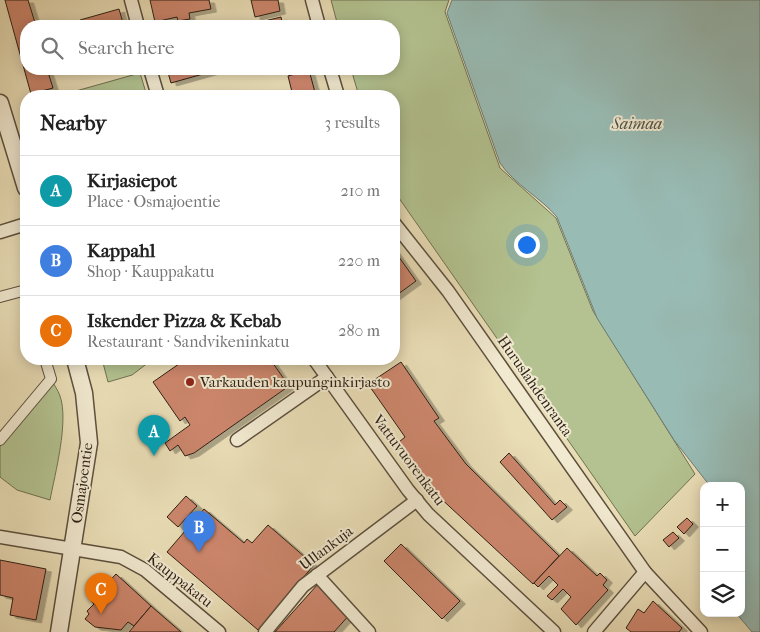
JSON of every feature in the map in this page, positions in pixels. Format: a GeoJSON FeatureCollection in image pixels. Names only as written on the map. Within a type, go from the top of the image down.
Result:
{"type":"FeatureCollection","features":[{"type":"Feature","properties":{"kind":"street"},"geometry":{"type":"LineString","coordinates":[[131,0],[136,20]]}},
{"type":"Feature","properties":{"kind":"street"},"geometry":{"type":"LineString","coordinates":[[312,0],[317,20]]}},
{"type":"Feature","properties":{"kind":"street"},"geometry":{"type":"LineString","coordinates":[[152,75],[156,90]]}},
{"type":"Feature","properties":{"kind":"street"},"geometry":{"type":"LineString","coordinates":[[332,75],[336,90]]}},
{"type":"Feature","properties":{"kind":"street"},"geometry":{"type":"LineString","coordinates":[[0,103],[20,168]]}},
{"type":"Feature","properties":{"kind":"street"},"geometry":{"type":"LineString","coordinates":[[0,232],[20,226]]}},
{"type":"Feature","properties":{"kind":"street","name":"Huruslahdenranta"},"geometry":{"type":"LineString","coordinates":[[400,231],[448,291],[645,572],[701,632]]}},
{"type":"Feature","properties":{"kind":"street"},"geometry":{"type":"LineString","coordinates":[[0,297],[20,292]]}},
{"type":"Feature","properties":{"kind":"street"},"geometry":{"type":"LineString","coordinates":[[0,440],[51,379],[48,365]]}},
{"type":"Feature","properties":{"kind":"street","name":"Osmajoentie"},"geometry":{"type":"LineString","coordinates":[[59,632],[89,443],[84,393],[77,365]]}},
{"type":"Feature","properties":{"kind":"street","name":"Vattuvuorenkatu"},"geometry":{"type":"LineString","coordinates":[[318,365],[428,514],[554,632]]}},
{"type":"Feature","properties":{"kind":"street"},"geometry":{"type":"LineString","coordinates":[[237,440],[327,377]]}},
{"type":"Feature","properties":{"kind":"street","name":"Ullankuja"},"geometry":{"type":"LineString","coordinates":[[265,632],[303,586],[417,500]]}},
{"type":"Feature","properties":{"kind":"street","name":"Kauppakatu"},"geometry":{"type":"LineString","coordinates":[[0,538],[121,557],[145,570],[219,632]]}},
{"type":"Feature","properties":{"kind":"street"},"geometry":{"type":"LineString","coordinates":[[594,632],[645,572]]}},
{"type":"Feature","properties":{"kind":"street"},"geometry":{"type":"LineString","coordinates":[[316,575],[369,632]]}},
{"type":"Feature","properties":{"kind":"green space"},"geometry":{"type":"Polygon","coordinates":[[[331,0],[449,0],[445,12],[500,168],[556,218],[593,311],[695,474],[635,536],[400,200],[400,90],[357,90],[353,75],[400,75],[400,20],[336,20],[331,0]]]}},
{"type":"Feature","properties":{"kind":"green space"},"geometry":{"type":"Polygon","coordinates":[[[133,75],[141,75],[145,90],[79,90],[133,75]]]}},
{"type":"Feature","properties":{"kind":"green space"},"geometry":{"type":"Polygon","coordinates":[[[104,365],[145,365],[132,375],[108,382],[104,365]]]}},
{"type":"Feature","properties":{"kind":"green space"},"geometry":{"type":"Polygon","coordinates":[[[51,379],[60,396],[63,419],[60,448],[50,500],[17,490],[0,477],[0,440],[51,379]]]}},
{"type":"Feature","properties":{"kind":"water","name":"Saimaa"},"geometry":{"type":"Polygon","coordinates":[[[452,0],[760,0],[760,632],[752,632],[739,617],[745,617],[745,482],[707,482],[674,440],[597,318],[557,217],[513,178],[500,163],[447,13],[452,0]]]}},
{"type":"Feature","properties":{"kind":"building"},"geometry":{"type":"Polygon","coordinates":[[[5,0],[28,0],[34,20],[20,20],[20,54],[5,0]]]}},
{"type":"Feature","properties":{"kind":"building"},"geometry":{"type":"Polygon","coordinates":[[[150,0],[209,0],[211,9],[189,13],[190,19],[178,20],[177,17],[155,20],[150,0]]]}},
{"type":"Feature","properties":{"kind":"building"},"geometry":{"type":"Polygon","coordinates":[[[251,0],[278,0],[280,11],[255,17],[251,0]]]}},
{"type":"Feature","properties":{"kind":"building"},"geometry":{"type":"Polygon","coordinates":[[[119,9],[122,20],[80,20],[119,9]]]}},
{"type":"Feature","properties":{"kind":"building"},"geometry":{"type":"Polygon","coordinates":[[[281,17],[282,20],[269,20],[281,17]]]}},
{"type":"Feature","properties":{"kind":"building"},"geometry":{"type":"Polygon","coordinates":[[[26,75],[49,75],[53,88],[30,90],[26,75]]]}},
{"type":"Feature","properties":{"kind":"building"},"geometry":{"type":"Polygon","coordinates":[[[169,75],[200,75],[171,83],[169,75]]]}},
{"type":"Feature","properties":{"kind":"building"},"geometry":{"type":"Polygon","coordinates":[[[310,75],[314,90],[292,90],[288,76],[310,75]]]}},
{"type":"Feature","properties":{"kind":"building"},"geometry":{"type":"Polygon","coordinates":[[[400,258],[416,281],[400,293],[400,258]]]}},
{"type":"Feature","properties":{"kind":"building"},"geometry":{"type":"Polygon","coordinates":[[[400,363],[439,418],[434,421],[466,464],[559,556],[533,584],[436,494],[399,442],[405,437],[368,384],[396,365],[400,365],[400,363]]]}},
{"type":"Feature","properties":{"kind":"building"},"geometry":{"type":"Polygon","coordinates":[[[177,365],[274,365],[289,386],[194,453],[185,456],[178,445],[170,451],[165,443],[190,425],[185,417],[180,421],[153,382],[177,365]]]}},
{"type":"Feature","properties":{"kind":"building"},"geometry":{"type":"Polygon","coordinates":[[[509,453],[555,505],[560,500],[567,507],[552,520],[500,462],[509,453]]]}},
{"type":"Feature","properties":{"kind":"building"},"geometry":{"type":"Polygon","coordinates":[[[186,496],[197,506],[178,527],[167,517],[186,496]]]}},
{"type":"Feature","properties":{"kind":"building"},"geometry":{"type":"Polygon","coordinates":[[[204,509],[244,543],[247,539],[252,543],[268,525],[314,565],[258,630],[167,552],[204,509]]]}},
{"type":"Feature","properties":{"kind":"building"},"geometry":{"type":"Polygon","coordinates":[[[687,518],[693,524],[684,534],[677,527],[687,518]]]}},
{"type":"Feature","properties":{"kind":"building"},"geometry":{"type":"Polygon","coordinates":[[[673,532],[679,538],[669,547],[663,540],[673,532]]]}},
{"type":"Feature","properties":{"kind":"building"},"geometry":{"type":"Polygon","coordinates":[[[401,544],[460,601],[442,619],[384,561],[401,544]]]}},
{"type":"Feature","properties":{"kind":"building"},"geometry":{"type":"Polygon","coordinates":[[[567,548],[597,576],[600,573],[607,580],[603,585],[608,590],[576,625],[561,609],[571,597],[563,589],[552,600],[547,596],[558,585],[549,576],[538,587],[534,583],[567,548]]]}},
{"type":"Feature","properties":{"kind":"building"},"geometry":{"type":"Polygon","coordinates":[[[0,560],[46,569],[36,620],[10,615],[13,598],[0,595],[0,560]]]}},
{"type":"Feature","properties":{"kind":"building"},"geometry":{"type":"Polygon","coordinates":[[[116,574],[151,606],[134,626],[128,622],[121,630],[95,627],[85,619],[89,614],[87,611],[94,604],[91,601],[116,574]]]}},
{"type":"Feature","properties":{"kind":"building"},"geometry":{"type":"Polygon","coordinates":[[[318,584],[351,613],[334,632],[275,632],[318,584]]]}},
{"type":"Feature","properties":{"kind":"building"},"geometry":{"type":"Polygon","coordinates":[[[653,601],[682,628],[679,632],[631,632],[626,628],[638,609],[644,613],[653,601]]]}},
{"type":"Feature","properties":{"kind":"building"},"geometry":{"type":"Polygon","coordinates":[[[151,606],[181,632],[129,632],[151,606]]]}},
{"type":"Feature","properties":{"kind":"place","name":"Varkauden kaupunginkirjasto"},"geometry":{"type":"Point","coordinates":[190,382]}},
{"type":"Feature","properties":{"kind":"place","name":"Kirjasiepot"},"geometry":{"type":"Point","coordinates":[154,456]}},
{"type":"Feature","properties":{"kind":"place","name":"Kappahl"},"geometry":{"type":"Point","coordinates":[199,552]}},
{"type":"Feature","properties":{"kind":"place","name":"Iskender Pizza & Kebab"},"geometry":{"type":"Point","coordinates":[101,614]}}]}
